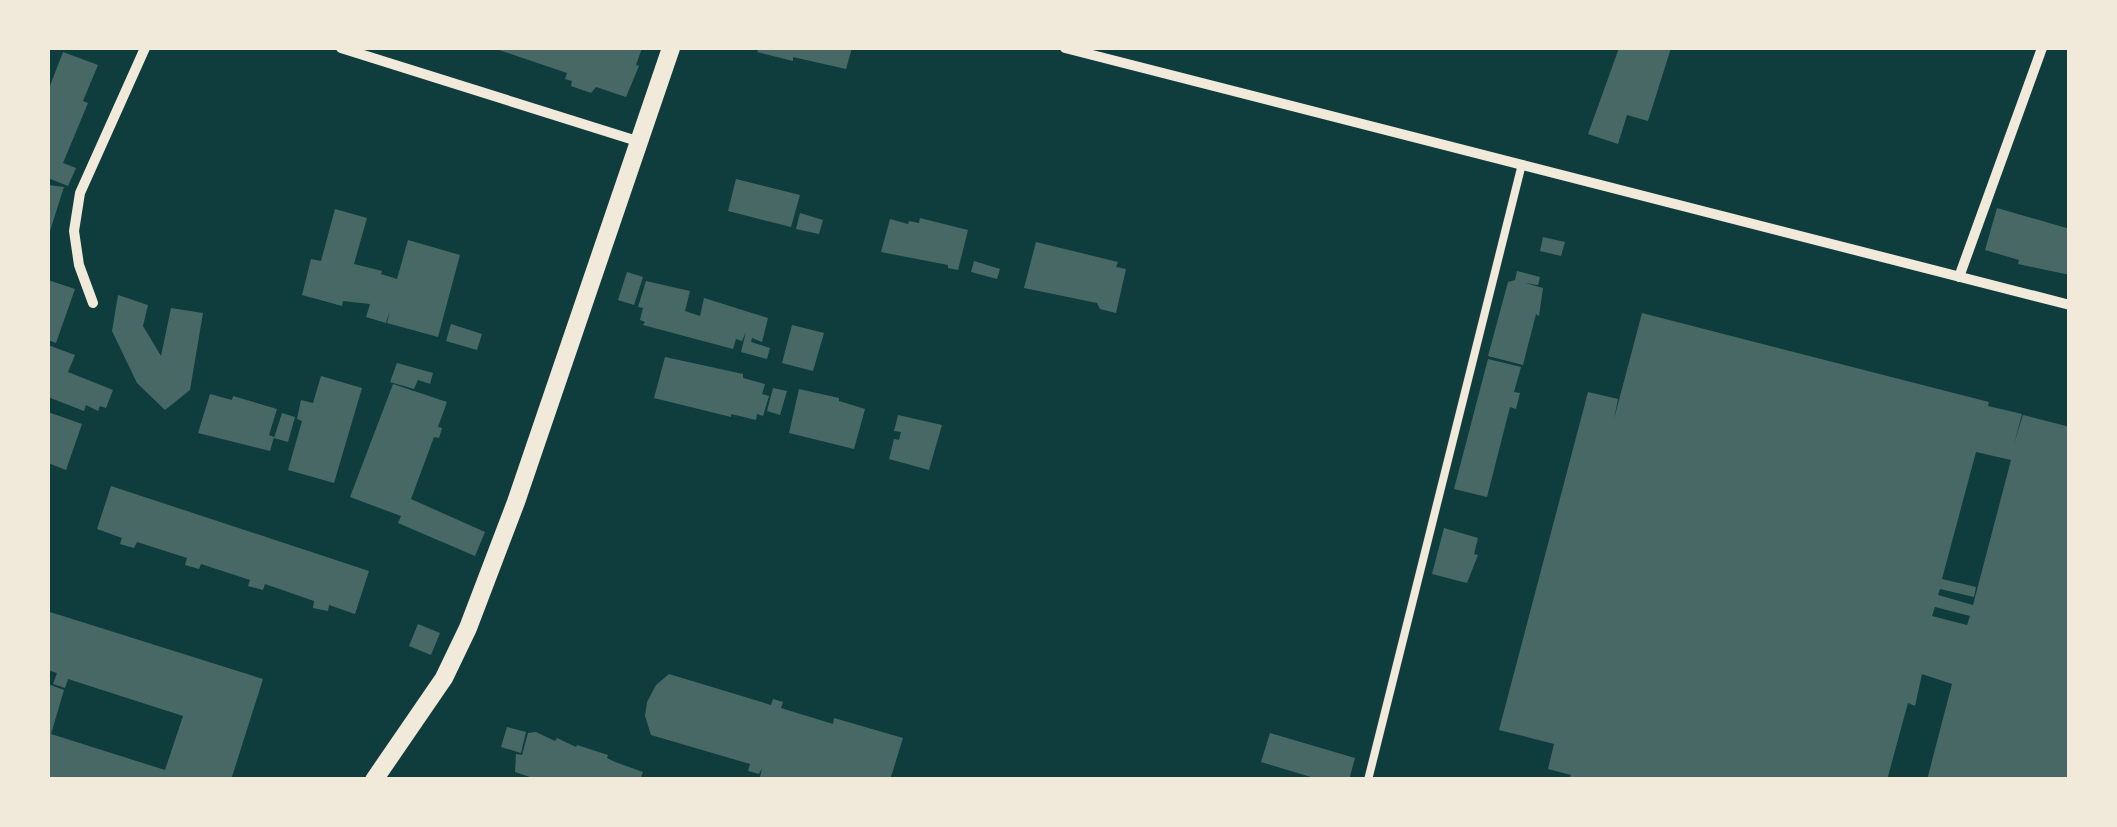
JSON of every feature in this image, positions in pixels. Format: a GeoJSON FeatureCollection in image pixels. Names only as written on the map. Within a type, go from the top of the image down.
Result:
{"type":"FeatureCollection","features":[{"type":"Feature","properties":{"kind":"street"},"geometry":{"type":"LineString","coordinates":[[93,303],[79,265],[74,231],[80,193],[145,48]]}},
{"type":"Feature","properties":{"kind":"street"},"geometry":{"type":"LineString","coordinates":[[341,48],[638,142]]}},
{"type":"Feature","properties":{"kind":"street"},"geometry":{"type":"LineString","coordinates":[[374,780],[444,678],[468,628],[516,502],[671,48]]}},
{"type":"Feature","properties":{"kind":"street"},"geometry":{"type":"LineString","coordinates":[[1065,48],[2070,305]]}},
{"type":"Feature","properties":{"kind":"street"},"geometry":{"type":"LineString","coordinates":[[1959,277],[2042,48]]}},
{"type":"Feature","properties":{"kind":"lane"},"geometry":{"type":"LineString","coordinates":[[1368,780],[1522,164]]}},
{"type":"Feature","properties":{"kind":"building"},"geometry":{"type":"Polygon","coordinates":[[[493,48],[642,48],[626,97],[596,87],[591,93],[571,86],[572,81],[565,79],[567,73],[493,48]]]}},
{"type":"Feature","properties":{"kind":"building"},"geometry":{"type":"Polygon","coordinates":[[[759,48],[852,48],[846,69],[793,57],[793,61],[757,52],[759,48]]]}},
{"type":"Feature","properties":{"kind":"building"},"geometry":{"type":"Polygon","coordinates":[[[1619,48],[1671,48],[1648,121],[1627,115],[1618,144],[1588,134],[1619,48]]]}},
{"type":"Feature","properties":{"kind":"building"},"geometry":{"type":"Polygon","coordinates":[[[63,52],[98,65],[83,101],[88,103],[63,163],[76,168],[68,186],[48,178],[48,91],[63,52]]]}},
{"type":"Feature","properties":{"kind":"building"},"geometry":{"type":"Polygon","coordinates":[[[736,179],[800,195],[791,227],[728,211],[736,179]]]}},
{"type":"Feature","properties":{"kind":"building"},"geometry":{"type":"Polygon","coordinates":[[[48,185],[64,187],[48,237],[48,185]]]}},
{"type":"Feature","properties":{"kind":"building"},"geometry":{"type":"Polygon","coordinates":[[[1997,208],[2070,229],[2070,275],[2018,264],[2019,260],[1985,250],[1997,208]]]}},
{"type":"Feature","properties":{"kind":"building"},"geometry":{"type":"Polygon","coordinates":[[[335,209],[367,218],[354,264],[382,271],[381,274],[397,279],[408,240],[460,255],[438,337],[387,323],[390,310],[386,323],[366,317],[370,304],[343,301],[342,306],[302,295],[311,259],[321,261],[335,209]]]}},
{"type":"Feature","properties":{"kind":"building"},"geometry":{"type":"Polygon","coordinates":[[[800,213],[823,220],[819,234],[796,229],[800,213]]]}},
{"type":"Feature","properties":{"kind":"building"},"geometry":{"type":"Polygon","coordinates":[[[920,218],[968,230],[958,270],[881,252],[890,219],[908,224],[919,223],[920,218]]]}},
{"type":"Feature","properties":{"kind":"building"},"geometry":{"type":"Polygon","coordinates":[[[1543,237],[1565,242],[1561,256],[1540,251],[1543,237]]]}},
{"type":"Feature","properties":{"kind":"building"},"geometry":{"type":"Polygon","coordinates":[[[1036,242],[1118,262],[1116,267],[1126,269],[1116,313],[1100,309],[1097,303],[1024,288],[1036,242]]]}},
{"type":"Feature","properties":{"kind":"building"},"geometry":{"type":"Polygon","coordinates":[[[974,261],[1000,269],[997,279],[971,272],[974,261]]]}},
{"type":"Feature","properties":{"kind":"building"},"geometry":{"type":"Polygon","coordinates":[[[1517,271],[1540,277],[1538,285],[1525,283],[1543,288],[1539,316],[1536,314],[1523,365],[1488,356],[1508,282],[1515,280],[1517,271]]]}},
{"type":"Feature","properties":{"kind":"building"},"geometry":{"type":"Polygon","coordinates":[[[627,272],[643,277],[634,305],[618,300],[627,272]]]}},
{"type":"Feature","properties":{"kind":"building"},"geometry":{"type":"Polygon","coordinates":[[[48,280],[75,289],[56,343],[48,340],[48,280]]]}},
{"type":"Feature","properties":{"kind":"building"},"geometry":{"type":"Polygon","coordinates":[[[646,281],[690,291],[685,311],[700,316],[704,298],[768,318],[762,342],[752,338],[751,342],[770,348],[767,359],[741,352],[746,332],[742,341],[736,339],[733,349],[643,325],[643,308],[638,307],[646,281]]]}},
{"type":"Feature","properties":{"kind":"building"},"geometry":{"type":"Polygon","coordinates":[[[118,295],[148,305],[143,326],[161,356],[171,308],[203,313],[190,390],[165,410],[137,383],[112,331],[118,295]]]}},
{"type":"Feature","properties":{"kind":"building"},"geometry":{"type":"Polygon","coordinates":[[[1642,313],[1989,402],[1988,406],[2022,414],[2014,444],[2023,415],[2070,427],[2070,780],[1927,780],[1952,684],[1922,674],[1915,706],[1908,703],[1887,780],[1569,780],[1571,775],[1548,769],[1554,744],[1499,730],[1588,392],[1618,399],[1614,419],[1642,313]],[[1976,452],[1942,579],[1976,587],[1974,597],[1940,589],[1938,595],[1973,605],[2011,460],[1976,452]],[[1935,607],[1932,616],[1967,625],[1970,616],[1935,607]]]}},
{"type":"Feature","properties":{"kind":"building"},"geometry":{"type":"Polygon","coordinates":[[[451,324],[482,334],[477,350],[446,341],[451,324]]]}},
{"type":"Feature","properties":{"kind":"building"},"geometry":{"type":"Polygon","coordinates":[[[792,325],[824,333],[813,371],[782,363],[792,325]]]}},
{"type":"Feature","properties":{"kind":"building"},"geometry":{"type":"Polygon","coordinates":[[[48,345],[75,355],[68,372],[113,390],[106,408],[100,406],[98,411],[86,405],[84,411],[48,397],[48,345]]]}},
{"type":"Feature","properties":{"kind":"building"},"geometry":{"type":"Polygon","coordinates":[[[665,357],[743,374],[743,378],[765,384],[762,394],[769,396],[763,416],[757,414],[756,420],[731,417],[654,398],[665,357]]]}},
{"type":"Feature","properties":{"kind":"building"},"geometry":{"type":"Polygon","coordinates":[[[1488,359],[1521,367],[1514,392],[1520,393],[1516,409],[1510,407],[1487,497],[1454,489],[1488,359]]]}},
{"type":"Feature","properties":{"kind":"building"},"geometry":{"type":"Polygon","coordinates":[[[397,363],[433,373],[430,384],[418,380],[414,389],[390,382],[397,363]]]}},
{"type":"Feature","properties":{"kind":"building"},"geometry":{"type":"Polygon","coordinates":[[[321,376],[362,388],[334,483],[288,470],[302,421],[297,419],[301,400],[313,403],[321,376]]]}},
{"type":"Feature","properties":{"kind":"building"},"geometry":{"type":"Polygon","coordinates":[[[393,384],[447,402],[438,427],[442,428],[439,438],[434,437],[411,499],[485,532],[475,556],[398,523],[401,516],[350,497],[393,384]]]}},
{"type":"Feature","properties":{"kind":"building"},"geometry":{"type":"Polygon","coordinates":[[[773,388],[787,391],[780,415],[767,411],[773,388]]]}},
{"type":"Feature","properties":{"kind":"building"},"geometry":{"type":"Polygon","coordinates":[[[799,389],[865,409],[854,449],[789,433],[799,389]]]}},
{"type":"Feature","properties":{"kind":"building"},"geometry":{"type":"Polygon","coordinates":[[[210,394],[232,400],[233,396],[277,409],[269,435],[274,437],[270,451],[198,433],[210,394]]]}},
{"type":"Feature","properties":{"kind":"building"},"geometry":{"type":"Polygon","coordinates":[[[48,412],[82,424],[66,470],[48,463],[48,412]]]}},
{"type":"Feature","properties":{"kind":"building"},"geometry":{"type":"Polygon","coordinates":[[[282,413],[295,417],[288,442],[274,438],[282,413]]]}},
{"type":"Feature","properties":{"kind":"building"},"geometry":{"type":"Polygon","coordinates":[[[898,415],[942,425],[929,470],[889,459],[894,439],[899,440],[901,432],[894,431],[898,415]]]}},
{"type":"Feature","properties":{"kind":"building"},"geometry":{"type":"Polygon","coordinates":[[[111,486],[369,571],[355,614],[329,605],[328,611],[313,608],[314,601],[265,584],[263,590],[248,586],[250,580],[201,564],[199,569],[185,565],[187,558],[137,542],[134,548],[120,544],[122,538],[97,529],[111,486]]]}},
{"type":"Feature","properties":{"kind":"building"},"geometry":{"type":"Polygon","coordinates":[[[1444,528],[1478,538],[1474,554],[1478,555],[1467,583],[1432,574],[1444,528]]]}},
{"type":"Feature","properties":{"kind":"building"},"geometry":{"type":"Polygon","coordinates":[[[50,612],[263,679],[231,780],[48,780],[48,684],[64,690],[51,734],[165,770],[183,716],[68,679],[65,688],[53,684],[57,673],[48,670],[50,612]]]}},
{"type":"Feature","properties":{"kind":"building"},"geometry":{"type":"Polygon","coordinates":[[[418,624],[440,633],[431,655],[409,646],[418,624]]]}},
{"type":"Feature","properties":{"kind":"building"},"geometry":{"type":"Polygon","coordinates":[[[669,674],[771,705],[773,699],[783,702],[781,708],[833,724],[834,718],[903,738],[890,780],[769,780],[760,777],[762,768],[759,774],[748,771],[750,764],[651,735],[645,716],[647,702],[656,685],[669,674]]]}},
{"type":"Feature","properties":{"kind":"building"},"geometry":{"type":"Polygon","coordinates":[[[507,727],[526,732],[521,753],[501,747],[507,727]]]}},
{"type":"Feature","properties":{"kind":"building"},"geometry":{"type":"Polygon","coordinates":[[[536,732],[608,755],[615,762],[643,772],[640,780],[539,780],[515,772],[516,754],[522,755],[528,733],[536,732]]]}},
{"type":"Feature","properties":{"kind":"building"},"geometry":{"type":"Polygon","coordinates":[[[1270,733],[1355,758],[1349,780],[1321,780],[1261,762],[1270,733]]]}}]}
